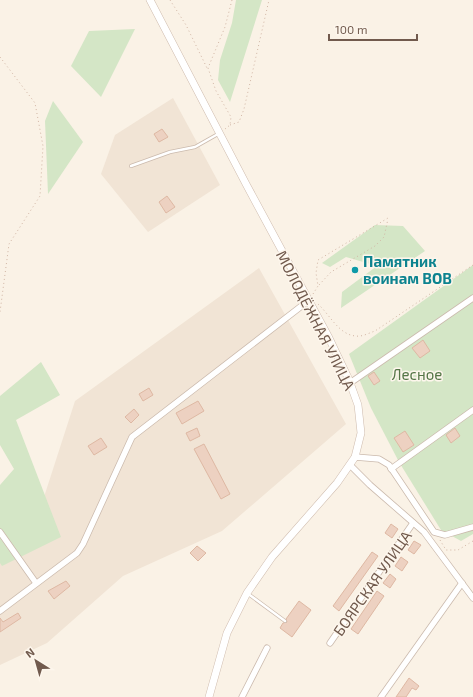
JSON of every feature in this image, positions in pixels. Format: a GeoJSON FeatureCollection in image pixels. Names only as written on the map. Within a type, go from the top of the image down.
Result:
{"type":"FeatureCollection","features":[{"type":"Feature","properties":{"kind":"main road","name":"МОЛОДЁЖНАЯ УЛИЦА"},"geometry":{"type":"LineString","coordinates":[[150,0],[308,301],[329,338],[350,383],[358,405],[361,433],[355,457],[350,465],[307,518],[272,557],[247,593],[227,633],[209,697]]}},
{"type":"Feature","properties":{"kind":"street"},"geometry":{"type":"LineString","coordinates":[[350,383],[473,298]]}},
{"type":"Feature","properties":{"kind":"street"},"geometry":{"type":"LineString","coordinates":[[0,611],[77,553],[83,544],[132,437],[308,301]]}},
{"type":"Feature","properties":{"kind":"street"},"geometry":{"type":"LineString","coordinates":[[391,469],[473,410]]}},
{"type":"Feature","properties":{"kind":"street"},"geometry":{"type":"LineString","coordinates":[[355,457],[379,459],[391,469],[434,532],[445,535],[473,527]]}},
{"type":"Feature","properties":{"kind":"street"},"geometry":{"type":"LineString","coordinates":[[350,465],[424,532],[473,598]]}},
{"type":"Feature","properties":{"kind":"street","name":"БОЯРСКАЯ УЛИЦА"},"geometry":{"type":"LineString","coordinates":[[330,643],[413,522]]}},
{"type":"Feature","properties":{"kind":"street"},"geometry":{"type":"LineString","coordinates":[[0,532],[36,583]]}},
{"type":"Feature","properties":{"kind":"street"},"geometry":{"type":"LineString","coordinates":[[381,697],[462,583]]}},
{"type":"Feature","properties":{"kind":"street"},"geometry":{"type":"LineString","coordinates":[[242,697],[267,648]]}},
{"type":"Feature","properties":{"kind":"lane"},"geometry":{"type":"LineString","coordinates":[[132,166],[170,152],[195,147],[220,132]]}},
{"type":"Feature","properties":{"kind":"lane"},"geometry":{"type":"LineString","coordinates":[[247,593],[285,620]]}},
{"type":"Feature","properties":{"kind":"path"},"geometry":{"type":"LineString","coordinates":[[170,0],[186,25],[208,68],[216,90],[231,117],[230,126]]}},
{"type":"Feature","properties":{"kind":"path"},"geometry":{"type":"LineString","coordinates":[[208,68],[225,27],[232,0]]}},
{"type":"Feature","properties":{"kind":"path"},"geometry":{"type":"LineString","coordinates":[[220,132],[239,122],[244,109],[269,0]]}},
{"type":"Feature","properties":{"kind":"path"},"geometry":{"type":"LineString","coordinates":[[0,57],[35,104],[43,146],[40,196],[9,244],[0,312]]}},
{"type":"Feature","properties":{"kind":"path"},"geometry":{"type":"LineString","coordinates":[[318,286],[316,273],[318,260],[388,218],[384,237],[374,246],[331,272],[318,286],[308,301],[318,304],[327,312],[342,332],[357,337],[375,332],[473,265]]}},
{"type":"Feature","properties":{"kind":"path"},"geometry":{"type":"LineString","coordinates":[[434,532],[446,550],[458,550],[473,541]]}},
{"type":"Feature","properties":{"kind":"shaded area"},"geometry":{"type":"Polygon","coordinates":[[[173,98],[220,185],[148,232],[101,174],[115,135],[173,98]]]}},
{"type":"Feature","properties":{"kind":"shaded area"},"geometry":{"type":"Polygon","coordinates":[[[259,268],[346,424],[222,531],[123,576],[47,643],[0,665],[0,549],[33,531],[75,401],[259,268]]]}},
{"type":"Feature","properties":{"kind":"green space"},"geometry":{"type":"Polygon","coordinates":[[[236,0],[262,0],[230,102],[218,80],[220,60],[232,23],[236,0]]]}},
{"type":"Feature","properties":{"kind":"green space"},"geometry":{"type":"Polygon","coordinates":[[[135,29],[101,97],[71,66],[89,31],[135,29]]]}},
{"type":"Feature","properties":{"kind":"green space"},"geometry":{"type":"Polygon","coordinates":[[[53,101],[83,142],[48,194],[45,121],[53,101]]]}},
{"type":"Feature","properties":{"kind":"green space"},"geometry":{"type":"Polygon","coordinates":[[[375,225],[403,226],[425,251],[341,308],[342,292],[377,266],[346,257],[330,267],[322,263],[375,225]]]}},
{"type":"Feature","properties":{"kind":"green space","name":"Лесное"},"geometry":{"type":"Polygon","coordinates":[[[473,265],[473,534],[461,541],[441,530],[399,462],[371,408],[349,354],[473,265]]]}},
{"type":"Feature","properties":{"kind":"green space"},"geometry":{"type":"Polygon","coordinates":[[[41,362],[60,395],[16,420],[61,537],[2,566],[0,563],[0,485],[14,469],[0,445],[0,396],[41,362]]]}},
{"type":"Feature","properties":{"kind":"building"},"geometry":{"type":"Polygon","coordinates":[[[162,129],[168,137],[159,142],[154,134],[162,129]]]}},
{"type":"Feature","properties":{"kind":"building"},"geometry":{"type":"Polygon","coordinates":[[[167,196],[175,207],[166,213],[159,202],[167,196]]]}},
{"type":"Feature","properties":{"kind":"building"},"geometry":{"type":"Polygon","coordinates":[[[423,340],[430,351],[420,358],[412,348],[423,340]]]}},
{"type":"Feature","properties":{"kind":"building"},"geometry":{"type":"Polygon","coordinates":[[[374,372],[380,381],[374,385],[368,376],[374,372]]]}},
{"type":"Feature","properties":{"kind":"building"},"geometry":{"type":"Polygon","coordinates":[[[149,388],[153,395],[143,401],[139,394],[149,388]]]}},
{"type":"Feature","properties":{"kind":"building"},"geometry":{"type":"Polygon","coordinates":[[[198,401],[204,411],[182,424],[176,413],[198,401]]]}},
{"type":"Feature","properties":{"kind":"building"},"geometry":{"type":"Polygon","coordinates":[[[134,409],[139,415],[131,423],[125,417],[134,409]]]}},
{"type":"Feature","properties":{"kind":"building"},"geometry":{"type":"Polygon","coordinates":[[[197,428],[200,436],[190,441],[186,433],[197,428]]]}},
{"type":"Feature","properties":{"kind":"building"},"geometry":{"type":"Polygon","coordinates":[[[455,428],[460,436],[451,443],[446,435],[455,428]]]}},
{"type":"Feature","properties":{"kind":"building"},"geometry":{"type":"Polygon","coordinates":[[[405,431],[414,445],[403,452],[394,438],[405,431]]]}},
{"type":"Feature","properties":{"kind":"building"},"geometry":{"type":"Polygon","coordinates":[[[101,438],[107,447],[94,455],[88,446],[101,438]]]}},
{"type":"Feature","properties":{"kind":"building"},"geometry":{"type":"Polygon","coordinates":[[[204,444],[230,494],[221,499],[194,449],[204,444]]]}},
{"type":"Feature","properties":{"kind":"building"},"geometry":{"type":"Polygon","coordinates":[[[391,524],[398,529],[392,538],[385,533],[391,524]]]}},
{"type":"Feature","properties":{"kind":"building"},"geometry":{"type":"Polygon","coordinates":[[[414,541],[421,545],[414,554],[408,550],[414,541]]]}},
{"type":"Feature","properties":{"kind":"building"},"geometry":{"type":"Polygon","coordinates":[[[197,546],[206,553],[198,561],[190,553],[197,546]]]}},
{"type":"Feature","properties":{"kind":"building"},"geometry":{"type":"Polygon","coordinates":[[[372,552],[378,556],[339,611],[333,606],[372,552]]]}},
{"type":"Feature","properties":{"kind":"building"},"geometry":{"type":"Polygon","coordinates":[[[401,557],[408,562],[402,571],[395,566],[401,557]]]}},
{"type":"Feature","properties":{"kind":"building"},"geometry":{"type":"Polygon","coordinates":[[[390,574],[396,579],[390,588],[383,583],[390,574]]]}},
{"type":"Feature","properties":{"kind":"building"},"geometry":{"type":"Polygon","coordinates":[[[66,581],[70,586],[54,599],[48,591],[66,581]]]}},
{"type":"Feature","properties":{"kind":"building"},"geometry":{"type":"Polygon","coordinates":[[[377,591],[384,596],[358,634],[351,629],[377,591]]]}},
{"type":"Feature","properties":{"kind":"building"},"geometry":{"type":"Polygon","coordinates":[[[299,601],[311,610],[292,637],[280,628],[283,623],[287,622],[286,619],[299,601]]]}},
{"type":"Feature","properties":{"kind":"building"},"geometry":{"type":"Polygon","coordinates":[[[18,613],[21,618],[0,632],[0,618],[3,622],[18,613]]]}},
{"type":"Feature","properties":{"kind":"building"},"geometry":{"type":"Polygon","coordinates":[[[409,678],[419,686],[416,690],[412,688],[406,697],[396,697],[409,678]]]}},
{"type":"Feature","properties":{"kind":"place","name":"Памятник воинам ВОВ"},"geometry":{"type":"Point","coordinates":[355,270]}}]}
